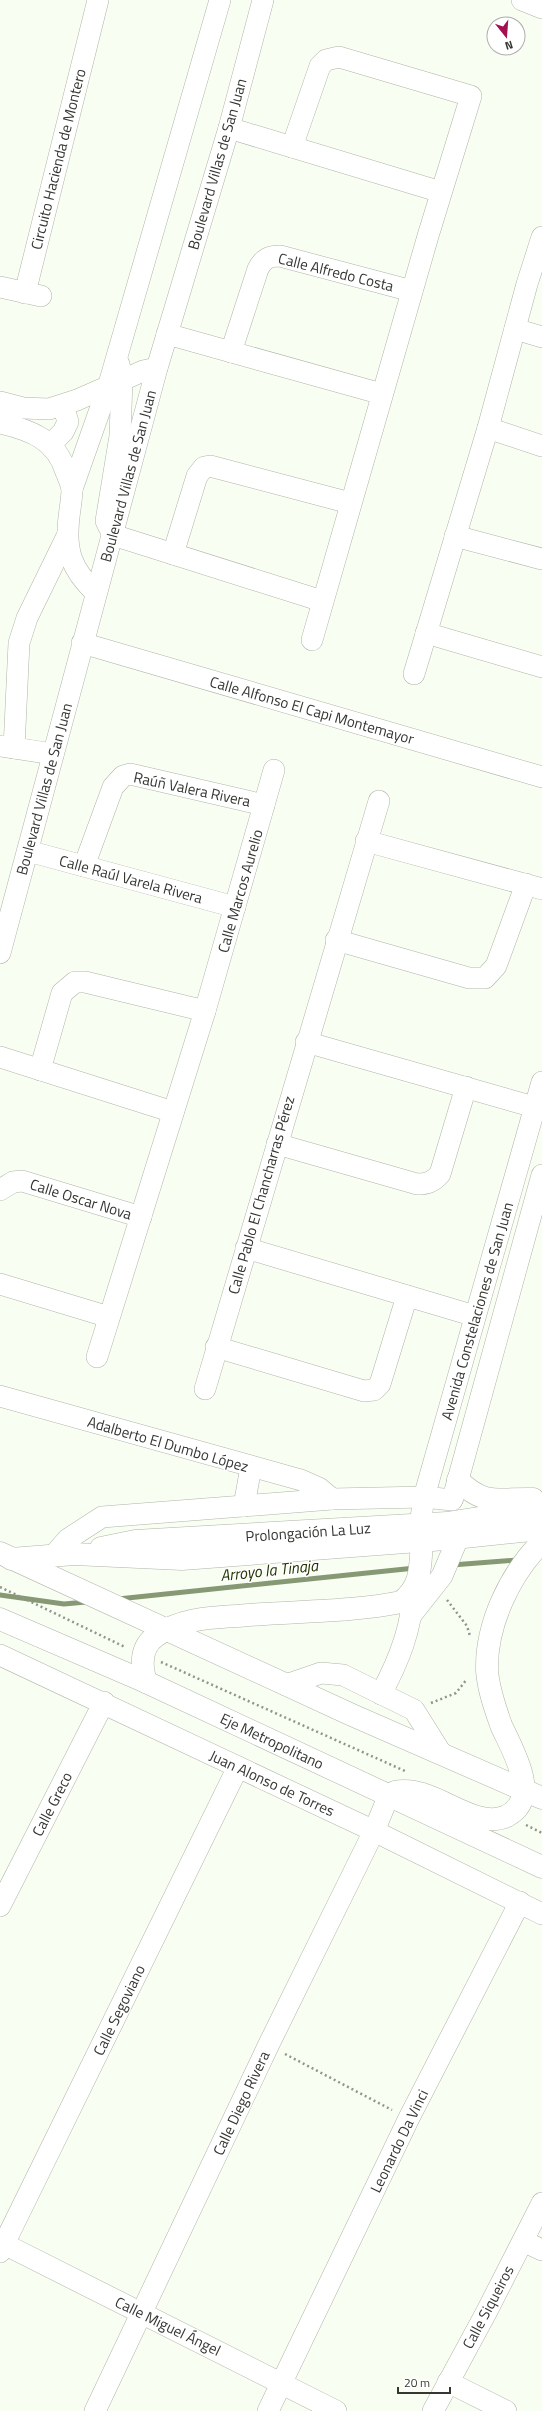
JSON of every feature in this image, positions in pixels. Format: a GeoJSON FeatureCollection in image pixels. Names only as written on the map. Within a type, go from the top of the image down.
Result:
{"type":"FeatureCollection","features":[{"type":"Feature","properties":{"kind":"main road"},"geometry":{"type":"LineString","coordinates":[[458,1480],[474,1494],[483,1498],[494,1500],[542,1498]]}},
{"type":"Feature","properties":{"kind":"main road","name":"Prolongación La Luz"},"geometry":{"type":"LineString","coordinates":[[451,1537],[542,1508]]}},
{"type":"Feature","properties":{"kind":"main road","name":"Prolongación La Luz"},"geometry":{"type":"LineString","coordinates":[[4,1557],[64,1554],[135,1541],[421,1540],[451,1537],[540,1540]]}},
{"type":"Feature","properties":{"kind":"main road"},"geometry":{"type":"LineString","coordinates":[[146,1682],[142,1670],[147,1646],[155,1636],[191,1620],[401,1602],[424,1590],[421,1540]]}},
{"type":"Feature","properties":{"kind":"main road"},"geometry":{"type":"LineString","coordinates":[[534,1794],[501,1724],[493,1700],[487,1670],[489,1642],[496,1615],[515,1578],[540,1540]]}},
{"type":"Feature","properties":{"kind":"main road"},"geometry":{"type":"LineString","coordinates":[[4,1557],[144,1618],[166,1630],[286,1685],[534,1794]]}},
{"type":"Feature","properties":{"kind":"main road","name":"Eje Metropolitano"},"geometry":{"type":"LineString","coordinates":[[0,1619],[146,1682],[542,1867]]}},
{"type":"Feature","properties":{"kind":"main road"},"geometry":{"type":"LineString","coordinates":[[389,1795],[396,1791],[406,1791],[429,1796],[481,1818],[495,1819],[508,1815],[534,1794]]}},
{"type":"Feature","properties":{"kind":"street","name":"Circuito Hacienda de Montero"},"geometry":{"type":"LineString","coordinates":[[0,287],[33,295],[98,0]]}},
{"type":"Feature","properties":{"kind":"street"},"geometry":{"type":"LineString","coordinates":[[220,0],[117,356],[116,382],[120,436],[106,521],[112,534],[322,601]]}},
{"type":"Feature","properties":{"kind":"street","name":"Boulevard Villas de San Juan"},"geometry":{"type":"LineString","coordinates":[[0,953],[157,368],[229,128],[263,0]]}},
{"type":"Feature","properties":{"kind":"street"},"geometry":{"type":"LineString","coordinates":[[522,0],[542,8]]}},
{"type":"Feature","properties":{"kind":"street","name":"Calle Alfredo Costa"},"geometry":{"type":"LineString","coordinates":[[292,147],[317,72],[326,60],[332,57],[339,57],[471,96],[441,192],[350,503],[312,640]]}},
{"type":"Feature","properties":{"kind":"street"},"geometry":{"type":"LineString","coordinates":[[229,128],[441,192]]}},
{"type":"Feature","properties":{"kind":"street"},"geometry":{"type":"LineString","coordinates":[[414,674],[488,428],[542,238]]}},
{"type":"Feature","properties":{"kind":"street","name":"Calle Alfredo Costa"},"geometry":{"type":"LineString","coordinates":[[231,352],[258,269],[261,263],[272,256],[280,256],[412,291]]}},
{"type":"Feature","properties":{"kind":"street"},"geometry":{"type":"LineString","coordinates":[[515,329],[542,337]]}},
{"type":"Feature","properties":{"kind":"street"},"geometry":{"type":"LineString","coordinates":[[167,334],[382,394]]}},
{"type":"Feature","properties":{"kind":"street"},"geometry":{"type":"LineString","coordinates":[[0,402],[37,410],[63,405],[116,382],[157,368]]}},
{"type":"Feature","properties":{"kind":"street"},"geometry":{"type":"LineString","coordinates":[[96,593],[81,579],[74,566],[67,536],[72,489],[116,382]]}},
{"type":"Feature","properties":{"kind":"street"},"geometry":{"type":"LineString","coordinates":[[51,444],[63,432],[68,422],[63,405]]}},
{"type":"Feature","properties":{"kind":"street"},"geometry":{"type":"LineString","coordinates":[[0,423],[36,433],[51,444],[64,463],[72,489]]}},
{"type":"Feature","properties":{"kind":"street"},"geometry":{"type":"LineString","coordinates":[[488,428],[542,446]]}},
{"type":"Feature","properties":{"kind":"street"},"geometry":{"type":"LineString","coordinates":[[173,554],[197,476],[204,468],[210,466],[350,503]]}},
{"type":"Feature","properties":{"kind":"street"},"geometry":{"type":"LineString","coordinates":[[54,754],[7,747],[19,643],[27,618],[67,536]]}},
{"type":"Feature","properties":{"kind":"street"},"geometry":{"type":"LineString","coordinates":[[455,536],[542,559]]}},
{"type":"Feature","properties":{"kind":"street"},"geometry":{"type":"LineString","coordinates":[[426,633],[542,668]]}},
{"type":"Feature","properties":{"kind":"street","name":"Calle Alfonso El Capi Montemayor"},"geometry":{"type":"LineString","coordinates":[[82,643],[542,778]]}},
{"type":"Feature","properties":{"kind":"street","name":"Calle Marcos Aurelio"},"geometry":{"type":"LineString","coordinates":[[158,1161],[205,1012],[274,770]]}},
{"type":"Feature","properties":{"kind":"street","name":"Raúñ Valera Rivera"},"geometry":{"type":"LineString","coordinates":[[84,866],[113,786],[117,781],[130,774],[264,805]]}},
{"type":"Feature","properties":{"kind":"street","name":"Calle Pablo El Chancharras Pérez"},"geometry":{"type":"LineString","coordinates":[[205,1389],[322,987],[379,801]]}},
{"type":"Feature","properties":{"kind":"street"},"geometry":{"type":"LineString","coordinates":[[336,940],[469,978],[485,978],[496,966],[534,886],[366,841]]}},
{"type":"Feature","properties":{"kind":"street","name":"Calle Raúl Varela Rivera"},"geometry":{"type":"LineString","coordinates":[[28,851],[235,907]]}},
{"type":"Feature","properties":{"kind":"street"},"geometry":{"type":"LineString","coordinates":[[40,1070],[62,993],[75,982],[85,982],[205,1012]]}},
{"type":"Feature","properties":{"kind":"street"},"geometry":{"type":"LineString","coordinates":[[306,1042],[534,1107]]}},
{"type":"Feature","properties":{"kind":"street"},"geometry":{"type":"LineString","coordinates":[[0,1057],[173,1112]]}},
{"type":"Feature","properties":{"kind":"street","name":"Avenida Constelaciones de San Juan"},"geometry":{"type":"LineString","coordinates":[[421,1540],[424,1497],[542,1082]]}},
{"type":"Feature","properties":{"kind":"street"},"geometry":{"type":"LineString","coordinates":[[277,1144],[417,1184],[425,1184],[431,1182],[440,1174],[466,1088]]}},
{"type":"Feature","properties":{"kind":"street","name":"Calle Oscar Nova"},"geometry":{"type":"LineString","coordinates":[[97,1357],[158,1161]]}},
{"type":"Feature","properties":{"kind":"street","name":"Avenida Constelaciones de San Juan"},"geometry":{"type":"LineString","coordinates":[[381,1694],[392,1673],[424,1590],[451,1537],[452,1500],[537,1211],[542,1175]]}},
{"type":"Feature","properties":{"kind":"street","name":"Calle Oscar Nova"},"geometry":{"type":"LineString","coordinates":[[0,1190],[13,1182],[22,1181],[141,1217]]}},
{"type":"Feature","properties":{"kind":"street"},"geometry":{"type":"LineString","coordinates":[[246,1248],[475,1316]]}},
{"type":"Feature","properties":{"kind":"street"},"geometry":{"type":"LineString","coordinates":[[0,1284],[109,1317]]}},
{"type":"Feature","properties":{"kind":"street"},"geometry":{"type":"LineString","coordinates":[[216,1348],[364,1391],[374,1390],[380,1384],[407,1296]]}},
{"type":"Feature","properties":{"kind":"street","name":"Adalberto El Dumbo López"},"geometry":{"type":"LineString","coordinates":[[0,1396],[251,1468],[301,1480],[319,1488],[332,1499]]}},
{"type":"Feature","properties":{"kind":"street"},"geometry":{"type":"LineString","coordinates":[[244,1506],[251,1468]]}},
{"type":"Feature","properties":{"kind":"street"},"geometry":{"type":"LineString","coordinates":[[64,1554],[68,1539],[102,1517],[332,1499],[424,1497],[452,1500]]}},
{"type":"Feature","properties":{"kind":"street","name":"Juan Alonso de Torres"},"geometry":{"type":"LineString","coordinates":[[0,1655],[104,1702],[374,1831],[542,1914]]}},
{"type":"Feature","properties":{"kind":"street"},"geometry":{"type":"LineString","coordinates":[[286,1685],[321,1674],[343,1675],[414,1710],[441,1753]]}},
{"type":"Feature","properties":{"kind":"street","name":"Calle Greco"},"geometry":{"type":"LineString","coordinates":[[0,1906],[104,1702]]}},
{"type":"Feature","properties":{"kind":"street","name":"Calle Segoviano"},"geometry":{"type":"LineString","coordinates":[[1,2246],[238,1767]]}},
{"type":"Feature","properties":{"kind":"street","name":"Calle Diego Rivera"},"geometry":{"type":"LineString","coordinates":[[95,2411],[269,2044],[374,1831],[389,1795]]}},
{"type":"Feature","properties":{"kind":"street","name":"Leonardo Da Vinci"},"geometry":{"type":"LineString","coordinates":[[268,2411],[283,2383],[409,2118],[520,1902]]}},
{"type":"Feature","properties":{"kind":"street","name":"Calle Siqueiros"},"geometry":{"type":"LineString","coordinates":[[433,2411],[542,2202]]}},
{"type":"Feature","properties":{"kind":"street"},"geometry":{"type":"LineString","coordinates":[[523,2241],[542,2250]]}},
{"type":"Feature","properties":{"kind":"street","name":"Calle Miguel Ángel"},"geometry":{"type":"LineString","coordinates":[[1,2246],[283,2383],[336,2411]]}},
{"type":"Feature","properties":{"kind":"street"},"geometry":{"type":"LineString","coordinates":[[448,2382],[506,2411]]}},
{"type":"Feature","properties":{"kind":"path"},"geometry":{"type":"LineString","coordinates":[[0,1587],[144,1655],[408,1772]]}},
{"type":"Feature","properties":{"kind":"path"},"geometry":{"type":"LineString","coordinates":[[424,1590],[467,1626],[471,1638]]}},
{"type":"Feature","properties":{"kind":"path"},"geometry":{"type":"LineString","coordinates":[[414,1710],[456,1693],[466,1682],[469,1675]]}},
{"type":"Feature","properties":{"kind":"path"},"geometry":{"type":"LineString","coordinates":[[508,1815],[542,1833]]}},
{"type":"Feature","properties":{"kind":"path"},"geometry":{"type":"LineString","coordinates":[[269,2044],[296,2060],[409,2118]]}},
{"type":"Feature","properties":{"kind":"waterway","name":"Arroyo la Tinaja"},"geometry":{"type":"LineString","coordinates":[[452,1565],[518,1560]]}},
{"type":"Feature","properties":{"kind":"waterway","name":"Arroyo la Tinaja"},"geometry":{"type":"LineString","coordinates":[[118,1599],[415,1568]]}},
{"type":"Feature","properties":{"kind":"waterway","name":"Arroyo la Tinaja"},"geometry":{"type":"LineString","coordinates":[[0,1595],[64,1604],[86,1602]]}}]}
